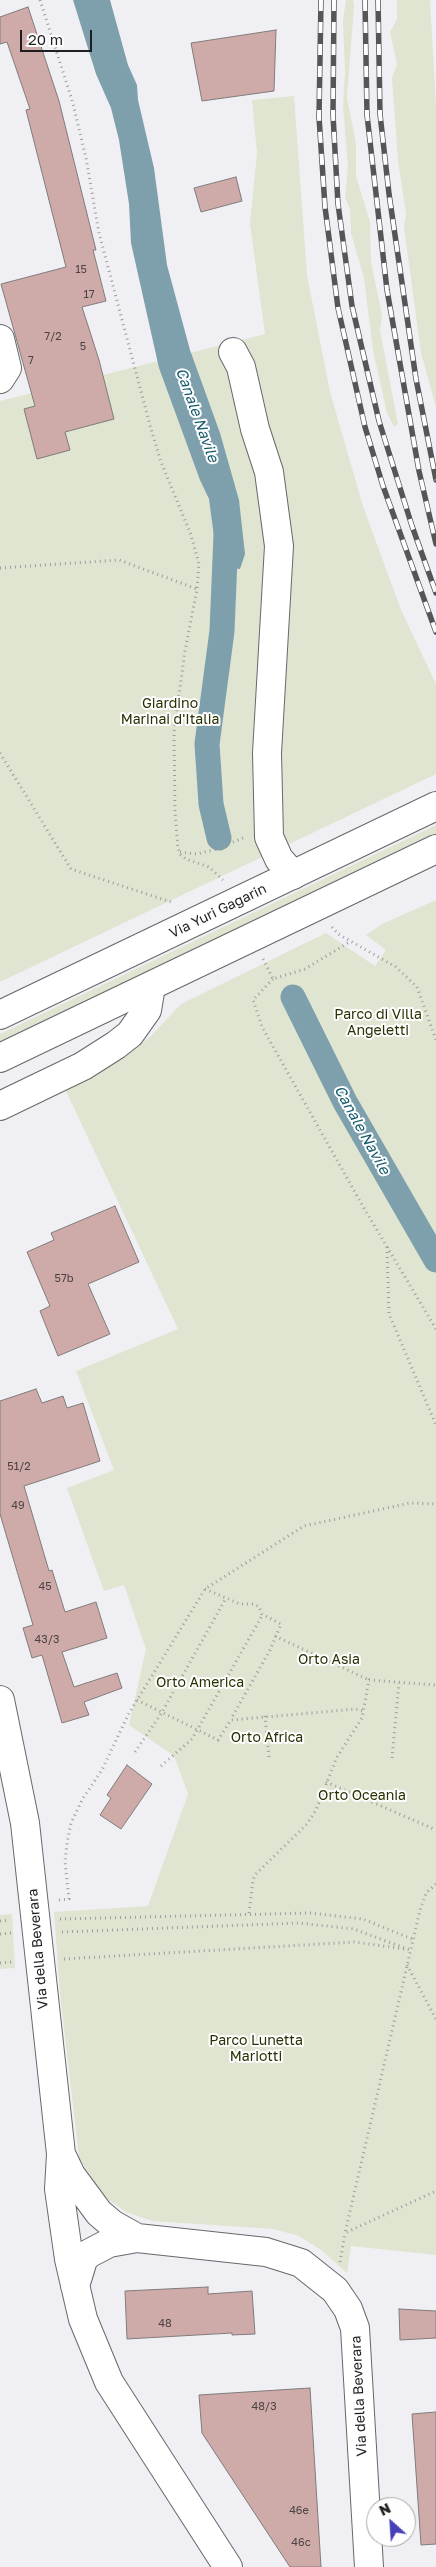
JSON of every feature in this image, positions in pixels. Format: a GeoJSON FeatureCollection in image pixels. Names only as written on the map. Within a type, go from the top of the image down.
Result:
{"type":"FeatureCollection","features":[{"type":"Feature","properties":{"kind":"street"},"geometry":{"type":"LineString","coordinates":[[0,339],[7,368],[0,378]]}},
{"type":"Feature","properties":{"kind":"street"},"geometry":{"type":"LineString","coordinates":[[234,352],[240,367],[255,429],[269,472],[279,546],[267,753],[269,837],[280,859],[293,874]]}},
{"type":"Feature","properties":{"kind":"street","name":"Via Yuri Gagarin"},"geometry":{"type":"LineString","coordinates":[[0,1015],[436,806]]}},
{"type":"Feature","properties":{"kind":"street"},"geometry":{"type":"LineString","coordinates":[[0,1058],[436,849]]}},
{"type":"Feature","properties":{"kind":"street"},"geometry":{"type":"LineString","coordinates":[[0,1106],[83,1066],[130,1034],[147,1010],[151,986]]}},
{"type":"Feature","properties":{"kind":"street","name":"Via della Beverara"},"geometry":{"type":"LineString","coordinates":[[0,1700],[5,1745],[25,1823],[61,2154],[59,2189],[75,2286],[93,2347],[109,2382],[228,2567]]}},
{"type":"Feature","properties":{"kind":"street","name":"Via della Beverara"},"geometry":{"type":"LineString","coordinates":[[61,2154],[71,2175],[99,2213],[112,2224],[137,2238]]}},
{"type":"Feature","properties":{"kind":"street","name":"Via della Beverara"},"geometry":{"type":"LineString","coordinates":[[75,2286],[83,2260],[88,2254],[109,2243],[137,2238],[266,2252],[301,2263],[335,2290],[348,2309],[355,2328],[369,2567]]}},
{"type":"Feature","properties":{"kind":"path"},"geometry":{"type":"LineString","coordinates":[[40,0],[84,149],[96,218],[137,379],[161,462],[178,501],[199,564],[198,589],[185,651],[174,732],[175,812],[180,852],[186,859],[209,867],[226,883]]}},
{"type":"Feature","properties":{"kind":"path"},"geometry":{"type":"LineString","coordinates":[[0,568],[119,560],[198,589]]}},
{"type":"Feature","properties":{"kind":"path"},"geometry":{"type":"LineString","coordinates":[[0,753],[72,869],[180,905]]}},
{"type":"Feature","properties":{"kind":"path"},"geometry":{"type":"LineString","coordinates":[[180,852],[196,854],[214,850],[269,827]]}},
{"type":"Feature","properties":{"kind":"path"},"geometry":{"type":"LineString","coordinates":[[332,926],[338,934],[396,967],[417,987],[436,1040]]}},
{"type":"Feature","properties":{"kind":"path"},"geometry":{"type":"LineString","coordinates":[[351,941],[305,968],[273,979],[253,1000],[256,1014],[436,1329]]}},
{"type":"Feature","properties":{"kind":"path"},"geometry":{"type":"LineString","coordinates":[[263,961],[273,979]]}},
{"type":"Feature","properties":{"kind":"path"},"geometry":{"type":"LineString","coordinates":[[387,1246],[389,1314],[436,1425]]}},
{"type":"Feature","properties":{"kind":"path"},"geometry":{"type":"LineString","coordinates":[[50,1900],[69,1899],[65,1862],[72,1824],[83,1798],[102,1770],[137,1700],[205,1589],[304,1526],[410,1504],[436,1504]]}},
{"type":"Feature","properties":{"kind":"path"},"geometry":{"type":"LineString","coordinates":[[137,1700],[196,1732],[218,1740],[231,1720],[270,1650],[281,1624],[263,1614],[259,1607],[254,1604],[240,1604],[205,1589]]}},
{"type":"Feature","properties":{"kind":"path"},"geometry":{"type":"LineString","coordinates":[[135,1752],[161,1714],[226,1598]]}},
{"type":"Feature","properties":{"kind":"path"},"geometry":{"type":"LineString","coordinates":[[161,1766],[192,1739],[263,1614]]}},
{"type":"Feature","properties":{"kind":"path"},"geometry":{"type":"LineString","coordinates":[[275,1636],[369,1680],[436,1685]]}},
{"type":"Feature","properties":{"kind":"path"},"geometry":{"type":"LineString","coordinates":[[249,1913],[253,1880],[256,1875],[307,1824],[316,1810],[337,1757],[359,1723],[369,1680]]}},
{"type":"Feature","properties":{"kind":"path"},"geometry":{"type":"LineString","coordinates":[[392,1758],[399,1683]]}},
{"type":"Feature","properties":{"kind":"path"},"geometry":{"type":"LineString","coordinates":[[231,1720],[356,1709],[363,1711]]}},
{"type":"Feature","properties":{"kind":"path"},"geometry":{"type":"LineString","coordinates":[[266,1716],[269,1757]]}},
{"type":"Feature","properties":{"kind":"path"},"geometry":{"type":"LineString","coordinates":[[326,1782],[436,1830]]}},
{"type":"Feature","properties":{"kind":"path"},"geometry":{"type":"LineString","coordinates":[[436,1884],[426,1893],[412,1940],[345,2233],[436,2191]]}},
{"type":"Feature","properties":{"kind":"path"},"geometry":{"type":"LineString","coordinates":[[52,1920],[249,1913],[310,1913],[362,1918],[412,1940]]}},
{"type":"Feature","properties":{"kind":"path"},"geometry":{"type":"LineString","coordinates":[[53,1932],[299,1923],[354,1929],[410,1950]]}},
{"type":"Feature","properties":{"kind":"path"},"geometry":{"type":"LineString","coordinates":[[0,1934],[16,1933]]}},
{"type":"Feature","properties":{"kind":"path"},"geometry":{"type":"LineString","coordinates":[[59,1959],[355,1942],[410,1950]]}},
{"type":"Feature","properties":{"kind":"path"},"geometry":{"type":"LineString","coordinates":[[0,1963],[12,1962]]}},
{"type":"Feature","properties":{"kind":"path"},"geometry":{"type":"LineString","coordinates":[[406,1965],[436,2019]]}},
{"type":"Feature","properties":{"kind":"green space"},"geometry":{"type":"Polygon","coordinates":[[[346,0],[353,0],[354,6],[347,98],[356,143],[356,176],[370,222],[371,262],[382,315],[380,330],[398,424],[394,427],[387,413],[373,351],[364,278],[351,233],[350,209],[345,198],[348,167],[343,106],[345,73],[343,20],[346,0]]]}},
{"type":"Feature","properties":{"kind":"green space"},"geometry":{"type":"Polygon","coordinates":[[[397,0],[430,0],[436,105],[436,407],[421,353],[404,227],[406,214],[398,161],[392,78],[397,64],[390,32],[397,19],[397,0]]]}},
{"type":"Feature","properties":{"kind":"green space","name":"Giardino Marinai d'Italia"},"geometry":{"type":"Polygon","coordinates":[[[294,96],[307,275],[330,392],[363,506],[401,610],[436,684],[436,774],[0,982],[0,401],[265,334],[250,224],[257,153],[252,100],[294,96]]]}},
{"type":"Feature","properties":{"kind":"green space"},"geometry":{"type":"Polygon","coordinates":[[[436,825],[436,837],[0,1045],[0,1034],[436,825]]]}},
{"type":"Feature","properties":{"kind":"green space","name":"Parco Lunetta Mariotti"},"geometry":{"type":"Polygon","coordinates":[[[436,900],[436,2255],[351,2246],[347,2273],[321,2250],[299,2236],[273,2229],[152,2221],[126,2212],[103,2196],[79,2158],[60,1993],[54,1912],[148,1906],[188,1794],[174,1756],[129,1725],[146,1649],[124,1585],[104,1591],[67,1488],[114,1470],[76,1371],[178,1329],[65,1089],[132,1051],[152,1035],[181,1004],[326,933],[375,966],[386,950],[366,935],[382,924],[436,900]]]}},
{"type":"Feature","properties":{"kind":"green space"},"geometry":{"type":"Polygon","coordinates":[[[12,1914],[15,1968],[0,1969],[0,1915],[12,1914]]]}},
{"type":"Feature","properties":{"kind":"water"},"geometry":{"type":"Polygon","coordinates":[[[73,0],[110,0],[128,65],[137,85],[138,100],[154,168],[167,265],[190,350],[220,433],[239,500],[245,554],[240,569],[218,567],[209,499],[200,480],[159,368],[131,243],[129,204],[119,140],[111,108],[96,74],[73,0]]]}},
{"type":"Feature","properties":{"kind":"building"},"geometry":{"type":"Polygon","coordinates":[[[28,7],[59,101],[96,250],[93,250],[106,301],[82,307],[99,360],[114,419],[65,432],[70,450],[37,459],[24,409],[35,406],[1,284],[66,267],[26,110],[30,109],[7,42],[0,44],[0,17],[28,7]]]}},
{"type":"Feature","properties":{"kind":"building"},"geometry":{"type":"Polygon","coordinates":[[[276,30],[274,91],[202,101],[191,43],[276,30]]]}},
{"type":"Feature","properties":{"kind":"building"},"geometry":{"type":"Polygon","coordinates":[[[236,177],[242,201],[201,212],[194,188],[236,177]]]}},
{"type":"Feature","properties":{"kind":"building"},"geometry":{"type":"Polygon","coordinates":[[[115,1206],[139,1262],[88,1284],[110,1334],[58,1356],[40,1311],[50,1306],[27,1252],[54,1240],[51,1233],[115,1206]]]}},
{"type":"Feature","properties":{"kind":"building"},"geometry":{"type":"Polygon","coordinates":[[[36,1389],[42,1403],[63,1396],[67,1408],[83,1403],[100,1461],[24,1486],[49,1571],[52,1570],[65,1612],[96,1602],[107,1638],[62,1652],[74,1687],[117,1673],[122,1688],[84,1702],[89,1715],[62,1723],[42,1655],[32,1658],[23,1628],[33,1625],[0,1514],[0,1401],[36,1389]]]}},
{"type":"Feature","properties":{"kind":"building"},"geometry":{"type":"Polygon","coordinates":[[[127,1765],[152,1784],[121,1829],[100,1815],[111,1798],[107,1795],[127,1765]]]}},
{"type":"Feature","properties":{"kind":"building"},"geometry":{"type":"Polygon","coordinates":[[[208,2287],[208,2294],[252,2291],[255,2334],[232,2335],[232,2333],[127,2339],[125,2291],[208,2287]]]}},
{"type":"Feature","properties":{"kind":"building"},"geometry":{"type":"Polygon","coordinates":[[[399,2309],[436,2311],[436,2338],[400,2340],[399,2309]]]}},
{"type":"Feature","properties":{"kind":"building"},"geometry":{"type":"Polygon","coordinates":[[[310,2388],[321,2567],[290,2567],[202,2433],[199,2395],[310,2388]]]}},
{"type":"Feature","properties":{"kind":"building"},"geometry":{"type":"Polygon","coordinates":[[[436,2412],[436,2544],[421,2545],[412,2414],[436,2412]]]}},
{"type":"Feature","properties":{"kind":"waterway","name":"Canale Navile"},"geometry":{"type":"LineString","coordinates":[[219,838],[211,804],[207,744],[222,631],[226,535]]}},
{"type":"Feature","properties":{"kind":"waterway","name":"Canale Navile"},"geometry":{"type":"LineString","coordinates":[[293,997],[345,1102],[436,1260]]}},
{"type":"Feature","properties":{"kind":"railway"},"geometry":{"type":"LineString","coordinates":[[321,0],[319,117],[325,207],[338,308],[365,427],[383,486],[436,632]]}},
{"type":"Feature","properties":{"kind":"railway"},"geometry":{"type":"LineString","coordinates":[[334,0],[333,115],[338,204],[352,306],[379,421],[412,526],[436,593]]}},
{"type":"Feature","properties":{"kind":"railway"},"geometry":{"type":"LineString","coordinates":[[365,0],[367,115],[387,290],[419,471],[436,544]]}},
{"type":"Feature","properties":{"kind":"railway"},"geometry":{"type":"LineString","coordinates":[[378,0],[380,114],[389,194],[416,379],[436,480]]}},
{"type":"Feature","properties":{"kind":"park label","name":"Parco di Villa Angeletti"},"geometry":{"type":"Point","coordinates":[378,1024]}},
{"type":"Feature","properties":{"kind":"park label","name":"Orto Asia"},"geometry":{"type":"Point","coordinates":[329,1660]}},
{"type":"Feature","properties":{"kind":"park label","name":"Orto America"},"geometry":{"type":"Point","coordinates":[200,1683]}},
{"type":"Feature","properties":{"kind":"park label","name":"Orto Africa"},"geometry":{"type":"Point","coordinates":[267,1738]}},
{"type":"Feature","properties":{"kind":"park label","name":"Orto Oceania"},"geometry":{"type":"Point","coordinates":[362,1796]}}]}
